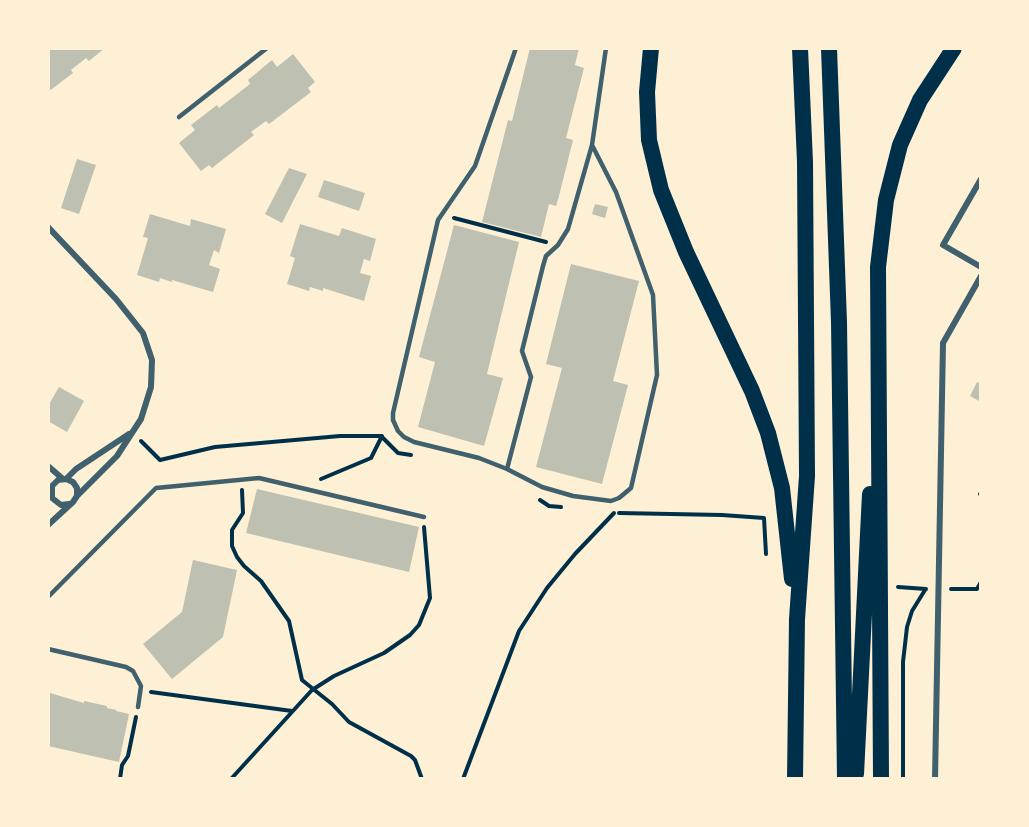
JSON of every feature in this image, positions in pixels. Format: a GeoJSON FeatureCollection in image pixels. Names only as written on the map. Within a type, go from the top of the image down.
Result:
{"type":"FeatureCollection","features":[{"type":"Feature","properties":{"kind":"highway"},"geometry":{"type":"LineString","coordinates":[[651,48],[648,92],[649,140],[661,190],[686,252],[752,391],[768,433],[782,488],[797,619]]}},
{"type":"Feature","properties":{"kind":"highway"},"geometry":{"type":"LineString","coordinates":[[795,779],[797,619],[807,476],[805,162],[800,48]]}},
{"type":"Feature","properties":{"kind":"highway"},"geometry":{"type":"LineString","coordinates":[[829,48],[838,310],[846,779]]}},
{"type":"Feature","properties":{"kind":"highway"},"geometry":{"type":"LineString","coordinates":[[881,779],[878,267],[886,200],[900,145],[920,100],[954,48]]}},
{"type":"Feature","properties":{"kind":"highway"},"geometry":{"type":"LineString","coordinates":[[855,779],[879,301]]}},
{"type":"Feature","properties":{"kind":"street"},"geometry":{"type":"LineString","coordinates":[[981,179],[943,245],[981,267]]}},
{"type":"Feature","properties":{"kind":"street"},"geometry":{"type":"LineString","coordinates":[[48,227],[116,299],[142,333],[149,347],[153,375],[146,410],[117,456],[48,525]]}},
{"type":"Feature","properties":{"kind":"street"},"geometry":{"type":"LineString","coordinates":[[935,779],[943,343],[981,276]]}},
{"type":"Feature","properties":{"kind":"street"},"geometry":{"type":"LineString","coordinates":[[69,504],[61,505],[50,497],[54,482],[64,479],[132,432]]}},
{"type":"Feature","properties":{"kind":"street"},"geometry":{"type":"LineString","coordinates":[[48,466],[75,485],[77,496]]}},
{"type":"Feature","properties":{"kind":"lane"},"geometry":{"type":"LineString","coordinates":[[179,117],[267,48]]}},
{"type":"Feature","properties":{"kind":"lane"},"geometry":{"type":"LineString","coordinates":[[516,48],[475,166],[438,220],[393,420],[398,431],[414,442],[479,458],[507,469],[542,488],[573,496],[611,501],[619,498],[631,488],[657,375],[653,295],[616,192],[592,145]]}},
{"type":"Feature","properties":{"kind":"lane"},"geometry":{"type":"LineString","coordinates":[[507,469],[531,377],[522,351],[546,256],[558,245],[568,229],[592,145],[606,48]]}},
{"type":"Feature","properties":{"kind":"lane"},"geometry":{"type":"LineString","coordinates":[[48,597],[156,488],[259,478],[424,517]]}},
{"type":"Feature","properties":{"kind":"lane"},"geometry":{"type":"LineString","coordinates":[[48,649],[126,667],[133,671],[138,678],[141,691],[138,707]]}},
{"type":"Feature","properties":{"kind":"path"},"geometry":{"type":"LineString","coordinates":[[442,214],[558,245]]}},
{"type":"Feature","properties":{"kind":"path"},"geometry":{"type":"LineString","coordinates":[[132,432],[160,460],[215,447],[340,436],[381,436],[398,453],[419,457]]}},
{"type":"Feature","properties":{"kind":"path"},"geometry":{"type":"LineString","coordinates":[[300,488],[371,458],[381,436]]}},
{"type":"Feature","properties":{"kind":"path"},"geometry":{"type":"LineString","coordinates":[[242,480],[243,513],[232,530],[232,546],[237,556],[261,581],[289,621],[302,680],[357,728],[411,756],[415,760],[422,779]]}},
{"type":"Feature","properties":{"kind":"path"},"geometry":{"type":"LineString","coordinates":[[530,494],[549,506],[571,508]]}},
{"type":"Feature","properties":{"kind":"path"},"geometry":{"type":"LineString","coordinates":[[603,512],[764,518],[766,554]]}},
{"type":"Feature","properties":{"kind":"path"},"geometry":{"type":"LineString","coordinates":[[463,779],[519,631],[547,588],[582,546],[614,513]]}},
{"type":"Feature","properties":{"kind":"path"},"geometry":{"type":"LineString","coordinates":[[231,779],[312,690],[334,676],[384,653],[410,634],[418,625],[430,598],[425,559],[424,517]]}},
{"type":"Feature","properties":{"kind":"path"},"geometry":{"type":"LineString","coordinates":[[888,587],[915,587]]}},
{"type":"Feature","properties":{"kind":"path"},"geometry":{"type":"LineString","coordinates":[[903,779],[903,662],[907,627],[912,611],[925,590]]}},
{"type":"Feature","properties":{"kind":"path"},"geometry":{"type":"LineString","coordinates":[[141,691],[292,711]]}},
{"type":"Feature","properties":{"kind":"path"},"geometry":{"type":"LineString","coordinates":[[120,779],[122,765],[128,756],[138,707]]}},
{"type":"Feature","properties":{"kind":"building"},"geometry":{"type":"Polygon","coordinates":[[[48,48],[105,48],[89,61],[86,58],[71,70],[73,73],[48,92],[48,48]]]}},
{"type":"Feature","properties":{"kind":"building"},"geometry":{"type":"Polygon","coordinates":[[[530,48],[579,48],[575,65],[584,68],[566,138],[573,140],[559,196],[556,206],[549,204],[541,237],[482,222],[508,120],[512,121],[530,48]]]}},
{"type":"Feature","properties":{"kind":"building"},"geometry":{"type":"Polygon","coordinates":[[[293,54],[315,82],[308,88],[311,92],[269,124],[266,121],[251,132],[254,135],[212,168],[209,165],[201,171],[179,143],[195,130],[191,125],[217,105],[219,108],[250,84],[248,80],[272,60],[277,67],[293,54]]]}},
{"type":"Feature","properties":{"kind":"building"},"geometry":{"type":"Polygon","coordinates":[[[77,159],[96,165],[79,214],[61,208],[77,159]]]}},
{"type":"Feature","properties":{"kind":"building"},"geometry":{"type":"Polygon","coordinates":[[[289,168],[307,174],[282,223],[265,214],[289,168]]]}},
{"type":"Feature","properties":{"kind":"building"},"geometry":{"type":"Polygon","coordinates":[[[324,180],[365,193],[359,211],[318,197],[324,180]]]}},
{"type":"Feature","properties":{"kind":"building"},"geometry":{"type":"Polygon","coordinates":[[[595,204],[608,207],[605,218],[592,214],[595,204]]]}},
{"type":"Feature","properties":{"kind":"building"},"geometry":{"type":"Polygon","coordinates":[[[150,214],[190,226],[191,219],[226,229],[219,253],[214,250],[209,265],[220,269],[213,292],[172,280],[172,282],[160,278],[159,282],[137,275],[148,238],[143,237],[150,214]]]}},
{"type":"Feature","properties":{"kind":"building"},"geometry":{"type":"Polygon","coordinates":[[[300,224],[339,236],[342,228],[376,239],[370,261],[364,259],[360,273],[371,276],[364,301],[323,288],[323,291],[310,287],[309,291],[287,284],[295,258],[290,256],[300,224]]]}},
{"type":"Feature","properties":{"kind":"building"},"geometry":{"type":"Polygon","coordinates":[[[454,225],[519,242],[487,374],[503,378],[484,446],[418,427],[435,362],[419,357],[454,225]]]}},
{"type":"Feature","properties":{"kind":"building"},"geometry":{"type":"Polygon","coordinates":[[[571,264],[639,281],[613,381],[628,385],[602,484],[536,467],[562,368],[546,364],[571,264]]]}},
{"type":"Feature","properties":{"kind":"building"},"geometry":{"type":"Polygon","coordinates":[[[977,382],[981,384],[981,402],[970,396],[977,382]]]}},
{"type":"Feature","properties":{"kind":"building"},"geometry":{"type":"Polygon","coordinates":[[[59,387],[84,401],[67,432],[48,421],[48,406],[59,387]]]}},
{"type":"Feature","properties":{"kind":"building"},"geometry":{"type":"Polygon","coordinates":[[[257,489],[419,527],[409,572],[246,533],[257,489]]]}},
{"type":"Feature","properties":{"kind":"building"},"geometry":{"type":"Polygon","coordinates":[[[193,560],[237,570],[223,637],[172,679],[143,644],[182,612],[193,560]]]}},
{"type":"Feature","properties":{"kind":"building"},"geometry":{"type":"Polygon","coordinates":[[[50,693],[84,703],[84,701],[107,706],[107,708],[129,714],[119,762],[48,746],[48,695],[50,693]]]}}]}
